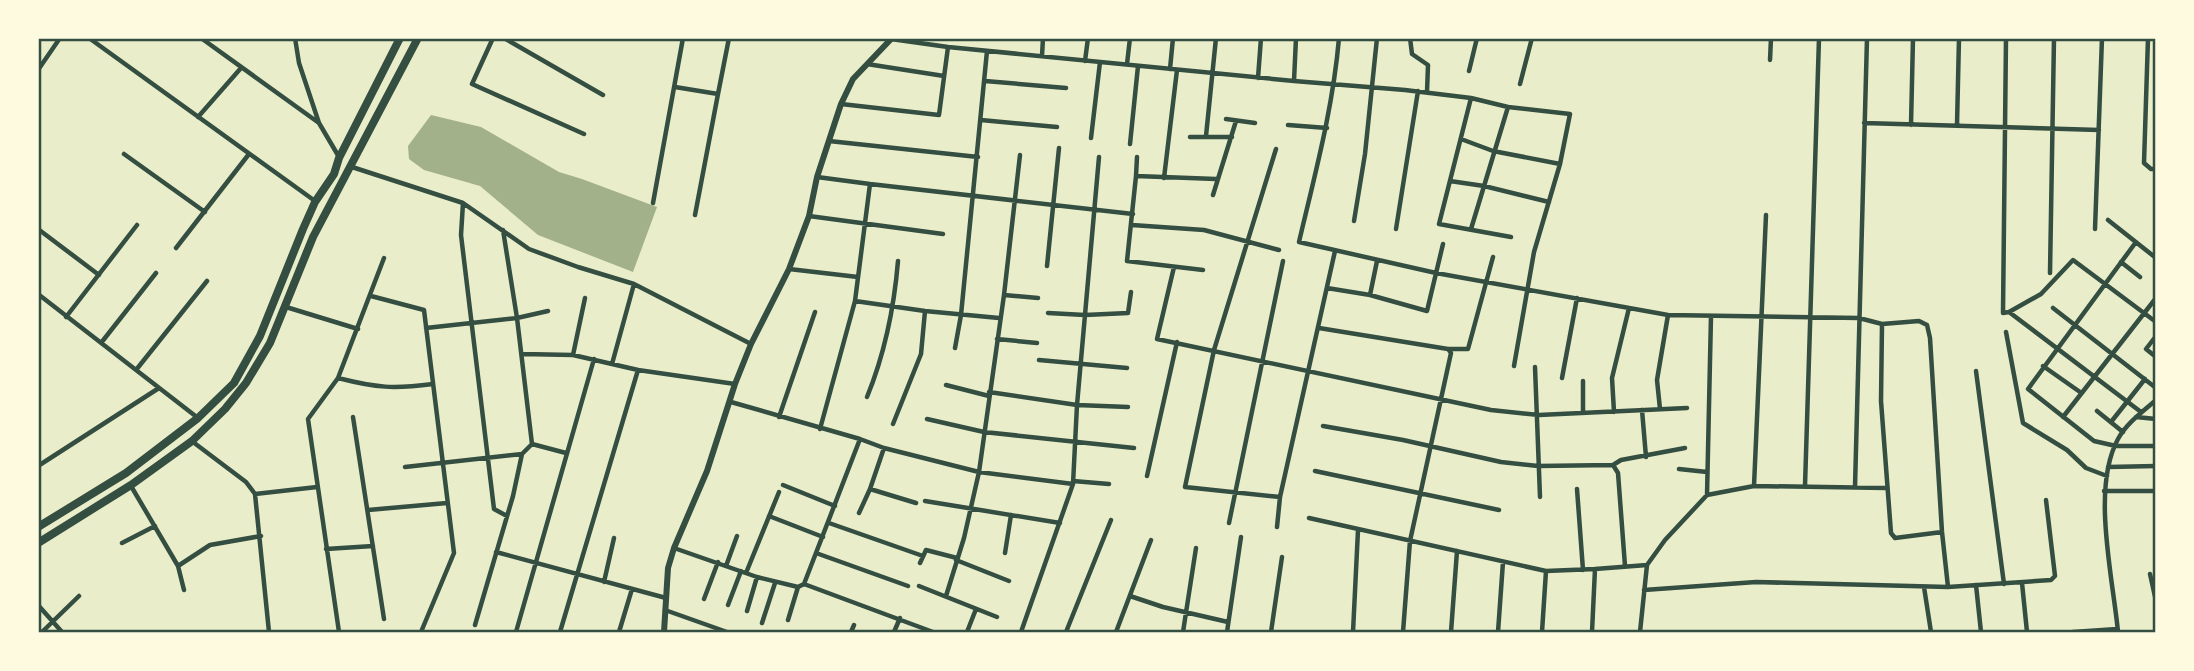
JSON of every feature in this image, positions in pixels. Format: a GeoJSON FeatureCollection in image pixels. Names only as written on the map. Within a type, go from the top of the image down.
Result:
{"type":"FeatureCollection","features":[{"type":"Feature","properties":{"kind":"highway"},"geometry":{"type":"LineString","coordinates":[[38,527],[126,473],[198,418],[234,383],[260,336],[316,202],[334,174],[339,158],[400,38]]}},
{"type":"Feature","properties":{"kind":"highway"},"geometry":{"type":"LineString","coordinates":[[38,543],[131,485],[192,441],[246,383],[270,343],[313,237],[418,38]]}},
{"type":"Feature","properties":{"kind":"street"},"geometry":{"type":"LineString","coordinates":[[38,70],[60,38]]}},
{"type":"Feature","properties":{"kind":"street"},"geometry":{"type":"LineString","coordinates":[[89,38],[316,202]]}},
{"type":"Feature","properties":{"kind":"street"},"geometry":{"type":"LineString","coordinates":[[201,38],[319,123]]}},
{"type":"Feature","properties":{"kind":"street"},"geometry":{"type":"LineString","coordinates":[[295,38],[299,63],[319,123],[339,158]]}},
{"type":"Feature","properties":{"kind":"street"},"geometry":{"type":"LineString","coordinates":[[494,38],[472,84],[584,134]]}},
{"type":"Feature","properties":{"kind":"street"},"geometry":{"type":"LineString","coordinates":[[504,38],[603,95]]}},
{"type":"Feature","properties":{"kind":"street"},"geometry":{"type":"LineString","coordinates":[[653,203],[683,38]]}},
{"type":"Feature","properties":{"kind":"street"},"geometry":{"type":"LineString","coordinates":[[695,215],[729,38]]}},
{"type":"Feature","properties":{"kind":"street"},"geometry":{"type":"LineString","coordinates":[[1042,56],[1043,38]]}},
{"type":"Feature","properties":{"kind":"street"},"geometry":{"type":"LineString","coordinates":[[1085,61],[1088,38]]}},
{"type":"Feature","properties":{"kind":"street"},"geometry":{"type":"LineString","coordinates":[[1127,64],[1130,38]]}},
{"type":"Feature","properties":{"kind":"street"},"geometry":{"type":"LineString","coordinates":[[1170,69],[1173,38]]}},
{"type":"Feature","properties":{"kind":"street"},"geometry":{"type":"LineString","coordinates":[[1206,136],[1216,38]]}},
{"type":"Feature","properties":{"kind":"street"},"geometry":{"type":"LineString","coordinates":[[1258,78],[1261,38]]}},
{"type":"Feature","properties":{"kind":"street"},"geometry":{"type":"LineString","coordinates":[[1294,81],[1296,38]]}},
{"type":"Feature","properties":{"kind":"street"},"geometry":{"type":"LineString","coordinates":[[1339,38],[1327,128],[1299,242],[1484,283],[1668,315],[1859,318],[1882,324],[1919,321],[1927,325],[1948,587]]}},
{"type":"Feature","properties":{"kind":"street"},"geometry":{"type":"LineString","coordinates":[[1354,221],[1365,154],[1377,38]]}},
{"type":"Feature","properties":{"kind":"street"},"geometry":{"type":"LineString","coordinates":[[1410,38],[1412,54],[1428,65],[1427,92]]}},
{"type":"Feature","properties":{"kind":"street"},"geometry":{"type":"LineString","coordinates":[[1469,71],[1477,38]]}},
{"type":"Feature","properties":{"kind":"street"},"geometry":{"type":"LineString","coordinates":[[1520,84],[1532,38]]}},
{"type":"Feature","properties":{"kind":"street"},"geometry":{"type":"LineString","coordinates":[[1770,60],[1771,38]]}},
{"type":"Feature","properties":{"kind":"street"},"geometry":{"type":"LineString","coordinates":[[1805,486],[1819,38]]}},
{"type":"Feature","properties":{"kind":"street"},"geometry":{"type":"LineString","coordinates":[[1855,487],[1867,38]]}},
{"type":"Feature","properties":{"kind":"street"},"geometry":{"type":"LineString","coordinates":[[1911,125],[1913,38]]}},
{"type":"Feature","properties":{"kind":"street"},"geometry":{"type":"LineString","coordinates":[[1956,125],[1959,38]]}},
{"type":"Feature","properties":{"kind":"street"},"geometry":{"type":"LineString","coordinates":[[2007,38],[2003,313],[2041,294],[2073,260],[2155,322]]}},
{"type":"Feature","properties":{"kind":"street"},"geometry":{"type":"LineString","coordinates":[[2050,273],[2054,38]]}},
{"type":"Feature","properties":{"kind":"street"},"geometry":{"type":"LineString","coordinates":[[2095,229],[2102,38]]}},
{"type":"Feature","properties":{"kind":"street"},"geometry":{"type":"LineString","coordinates":[[2148,38],[2144,163],[2155,169]]}},
{"type":"Feature","properties":{"kind":"street"},"geometry":{"type":"LineString","coordinates":[[664,632],[668,568],[674,548],[706,471],[751,344],[789,269],[809,216],[817,177],[841,104],[853,79],[892,39],[1085,61],[1418,91],[1471,98],[1508,107],[1570,114],[1560,164],[1534,252],[1514,366]]}},
{"type":"Feature","properties":{"kind":"street"},"geometry":{"type":"LineString","coordinates":[[841,104],[939,115],[948,47]]}},
{"type":"Feature","properties":{"kind":"street"},"geometry":{"type":"LineString","coordinates":[[955,348],[961,315],[987,51]]}},
{"type":"Feature","properties":{"kind":"street"},"geometry":{"type":"LineString","coordinates":[[1091,138],[1100,62]]}},
{"type":"Feature","properties":{"kind":"street"},"geometry":{"type":"LineString","coordinates":[[867,64],[944,76]]}},
{"type":"Feature","properties":{"kind":"street"},"geometry":{"type":"LineString","coordinates":[[1130,144],[1138,66]]}},
{"type":"Feature","properties":{"kind":"street"},"geometry":{"type":"LineString","coordinates":[[198,117],[241,68]]}},
{"type":"Feature","properties":{"kind":"street"},"geometry":{"type":"LineString","coordinates":[[1164,178],[1177,70]]}},
{"type":"Feature","properties":{"kind":"street"},"geometry":{"type":"LineString","coordinates":[[985,81],[1066,89]]}},
{"type":"Feature","properties":{"kind":"street"},"geometry":{"type":"LineString","coordinates":[[675,87],[718,94]]}},
{"type":"Feature","properties":{"kind":"street"},"geometry":{"type":"LineString","coordinates":[[1396,229],[1418,91]]}},
{"type":"Feature","properties":{"kind":"street"},"geometry":{"type":"LineString","coordinates":[[1471,98],[1439,224],[1511,237]]}},
{"type":"Feature","properties":{"kind":"street"},"geometry":{"type":"LineString","coordinates":[[1471,229],[1508,107]]}},
{"type":"Feature","properties":{"kind":"street"},"geometry":{"type":"LineString","coordinates":[[981,120],[1057,127]]}},
{"type":"Feature","properties":{"kind":"street"},"geometry":{"type":"LineString","coordinates":[[1226,120],[1255,123]]}},
{"type":"Feature","properties":{"kind":"street"},"geometry":{"type":"LineString","coordinates":[[1213,195],[1236,121]]}},
{"type":"Feature","properties":{"kind":"street"},"geometry":{"type":"LineString","coordinates":[[1864,122],[2099,130]]}},
{"type":"Feature","properties":{"kind":"street"},"geometry":{"type":"LineString","coordinates":[[1288,125],[1327,128]]}},
{"type":"Feature","properties":{"kind":"street"},"geometry":{"type":"LineString","coordinates":[[1190,137],[1232,137]]}},
{"type":"Feature","properties":{"kind":"street"},"geometry":{"type":"LineString","coordinates":[[1461,139],[1493,151],[1560,164]]}},
{"type":"Feature","properties":{"kind":"street"},"geometry":{"type":"LineString","coordinates":[[829,141],[978,157]]}},
{"type":"Feature","properties":{"kind":"street"},"geometry":{"type":"LineString","coordinates":[[1047,267],[1059,148]]}},
{"type":"Feature","properties":{"kind":"street"},"geometry":{"type":"LineString","coordinates":[[1276,149],[1214,350],[1185,487],[1280,497]]}},
{"type":"Feature","properties":{"kind":"street"},"geometry":{"type":"LineString","coordinates":[[124,154],[205,212]]}},
{"type":"Feature","properties":{"kind":"street"},"geometry":{"type":"LineString","coordinates":[[176,247],[249,154]]}},
{"type":"Feature","properties":{"kind":"street"},"geometry":{"type":"LineString","coordinates":[[946,596],[979,472],[1020,155]]}},
{"type":"Feature","properties":{"kind":"street"},"geometry":{"type":"LineString","coordinates":[[1021,632],[1073,482],[1080,364],[1099,157]]}},
{"type":"Feature","properties":{"kind":"street"},"geometry":{"type":"LineString","coordinates":[[1137,157],[1127,261],[1203,270]]}},
{"type":"Feature","properties":{"kind":"street"},"geometry":{"type":"LineString","coordinates":[[352,167],[463,203],[529,248],[634,284],[751,344]]}},
{"type":"Feature","properties":{"kind":"street"},"geometry":{"type":"LineString","coordinates":[[1136,176],[1216,179]]}},
{"type":"Feature","properties":{"kind":"street"},"geometry":{"type":"LineString","coordinates":[[817,177],[1133,214]]}},
{"type":"Feature","properties":{"kind":"street"},"geometry":{"type":"LineString","coordinates":[[1450,181],[1549,202]]}},
{"type":"Feature","properties":{"kind":"street"},"geometry":{"type":"LineString","coordinates":[[820,429],[856,302],[870,184]]}},
{"type":"Feature","properties":{"kind":"street"},"geometry":{"type":"LineString","coordinates":[[463,203],[461,235],[486,458],[494,509],[507,516]]}},
{"type":"Feature","properties":{"kind":"street"},"geometry":{"type":"LineString","coordinates":[[1754,486],[1766,215]]}},
{"type":"Feature","properties":{"kind":"street"},"geometry":{"type":"LineString","coordinates":[[809,216],[943,234]]}},
{"type":"Feature","properties":{"kind":"street"},"geometry":{"type":"LineString","coordinates":[[2108,220],[2155,258]]}},
{"type":"Feature","properties":{"kind":"street"},"geometry":{"type":"LineString","coordinates":[[66,317],[137,225]]}},
{"type":"Feature","properties":{"kind":"street"},"geometry":{"type":"LineString","coordinates":[[1132,225],[1204,230],[1279,250]]}},
{"type":"Feature","properties":{"kind":"street"},"geometry":{"type":"LineString","coordinates":[[38,229],[99,275]]}},
{"type":"Feature","properties":{"kind":"street"},"geometry":{"type":"LineString","coordinates":[[503,229],[532,444]]}},
{"type":"Feature","properties":{"kind":"street"},"geometry":{"type":"LineString","coordinates":[[2136,243],[2028,389],[2094,442],[2116,446],[2155,446]]}},
{"type":"Feature","properties":{"kind":"street"},"geometry":{"type":"LineString","coordinates":[[1327,288],[1370,295],[1427,311],[1443,244]]}},
{"type":"Feature","properties":{"kind":"street"},"geometry":{"type":"LineString","coordinates":[[1277,527],[1280,497],[1335,251]]}},
{"type":"Feature","properties":{"kind":"street"},"geometry":{"type":"LineString","coordinates":[[1319,328],[1448,349],[1468,349],[1493,257]]}},
{"type":"Feature","properties":{"kind":"street"},"geometry":{"type":"LineString","coordinates":[[339,632],[308,419],[338,378],[384,258]]}},
{"type":"Feature","properties":{"kind":"street"},"geometry":{"type":"LineString","coordinates":[[867,397],[879,366],[894,306],[898,261]]}},
{"type":"Feature","properties":{"kind":"street"},"geometry":{"type":"LineString","coordinates":[[1229,523],[1283,261]]}},
{"type":"Feature","properties":{"kind":"street"},"geometry":{"type":"LineString","coordinates":[[1370,295],[1377,261]]}},
{"type":"Feature","properties":{"kind":"street"},"geometry":{"type":"LineString","coordinates":[[2121,262],[2140,277]]}},
{"type":"Feature","properties":{"kind":"street"},"geometry":{"type":"LineString","coordinates":[[1174,267],[1157,339],[1491,410],[1537,415],[1686,408]]}},
{"type":"Feature","properties":{"kind":"street"},"geometry":{"type":"LineString","coordinates":[[789,269],[858,277]]}},
{"type":"Feature","properties":{"kind":"street"},"geometry":{"type":"LineString","coordinates":[[101,342],[156,273]]}},
{"type":"Feature","properties":{"kind":"street"},"geometry":{"type":"LineString","coordinates":[[136,370],[207,281]]}},
{"type":"Feature","properties":{"kind":"street"},"geometry":{"type":"LineString","coordinates":[[612,364],[634,284]]}},
{"type":"Feature","properties":{"kind":"street"},"geometry":{"type":"LineString","coordinates":[[1048,313],[1128,313],[1131,292]]}},
{"type":"Feature","properties":{"kind":"street"},"geometry":{"type":"LineString","coordinates":[[38,294],[198,418]]}},
{"type":"Feature","properties":{"kind":"street"},"geometry":{"type":"LineString","coordinates":[[1004,295],[1038,298]]}},
{"type":"Feature","properties":{"kind":"street"},"geometry":{"type":"LineString","coordinates":[[371,296],[424,310],[454,553],[421,632]]}},
{"type":"Feature","properties":{"kind":"street"},"geometry":{"type":"LineString","coordinates":[[573,355],[585,298]]}},
{"type":"Feature","properties":{"kind":"street"},"geometry":{"type":"LineString","coordinates":[[1562,378],[1577,298]]}},
{"type":"Feature","properties":{"kind":"street"},"geometry":{"type":"LineString","coordinates":[[2063,416],[2155,298]]}},
{"type":"Feature","properties":{"kind":"street"},"geometry":{"type":"LineString","coordinates":[[856,302],[925,312],[999,318]]}},
{"type":"Feature","properties":{"kind":"street"},"geometry":{"type":"LineString","coordinates":[[286,307],[358,330]]}},
{"type":"Feature","properties":{"kind":"street"},"geometry":{"type":"LineString","coordinates":[[1614,412],[1612,378],[1629,308]]}},
{"type":"Feature","properties":{"kind":"street"},"geometry":{"type":"LineString","coordinates":[[2053,309],[2155,388]]}},
{"type":"Feature","properties":{"kind":"street"},"geometry":{"type":"LineString","coordinates":[[426,328],[517,318],[548,311]]}},
{"type":"Feature","properties":{"kind":"street"},"geometry":{"type":"LineString","coordinates":[[779,417],[816,312]]}},
{"type":"Feature","properties":{"kind":"street"},"geometry":{"type":"LineString","coordinates":[[893,424],[921,354],[925,312]]}},
{"type":"Feature","properties":{"kind":"street"},"geometry":{"type":"LineString","coordinates":[[2009,312],[2141,412]]}},
{"type":"Feature","properties":{"kind":"street"},"geometry":{"type":"LineString","coordinates":[[1660,409],[1657,380],[1668,315]]}},
{"type":"Feature","properties":{"kind":"street"},"geometry":{"type":"LineString","coordinates":[[1707,495],[1711,316]]}},
{"type":"Feature","properties":{"kind":"street"},"geometry":{"type":"LineString","coordinates":[[1882,324],[1881,401],[1891,533],[1895,538],[1942,532]]}},
{"type":"Feature","properties":{"kind":"street"},"geometry":{"type":"LineString","coordinates":[[2006,332],[2023,423],[2067,450],[2086,468],[2107,476]]}},
{"type":"Feature","properties":{"kind":"street"},"geometry":{"type":"LineString","coordinates":[[2155,336],[2146,349],[2155,357]]}},
{"type":"Feature","properties":{"kind":"street"},"geometry":{"type":"LineString","coordinates":[[997,340],[1037,343]]}},
{"type":"Feature","properties":{"kind":"street"},"geometry":{"type":"LineString","coordinates":[[1147,476],[1177,342]]}},
{"type":"Feature","properties":{"kind":"street"},"geometry":{"type":"LineString","coordinates":[[1403,632],[1410,541],[1451,359],[1448,349]]}},
{"type":"Feature","properties":{"kind":"street"},"geometry":{"type":"LineString","coordinates":[[521,354],[573,355],[638,370],[735,384]]}},
{"type":"Feature","properties":{"kind":"street"},"geometry":{"type":"LineString","coordinates":[[516,632],[594,359]]}},
{"type":"Feature","properties":{"kind":"street"},"geometry":{"type":"LineString","coordinates":[[1039,360],[1127,369]]}},
{"type":"Feature","properties":{"kind":"street"},"geometry":{"type":"LineString","coordinates":[[2043,366],[2080,392]]}},
{"type":"Feature","properties":{"kind":"street"},"geometry":{"type":"LineString","coordinates":[[1535,367],[1540,497]]}},
{"type":"Feature","properties":{"kind":"street"},"geometry":{"type":"LineString","coordinates":[[560,632],[638,370]]}},
{"type":"Feature","properties":{"kind":"street"},"geometry":{"type":"LineString","coordinates":[[1976,371],[2004,584]]}},
{"type":"Feature","properties":{"kind":"street"},"geometry":{"type":"LineString","coordinates":[[338,378],[395,389],[433,384]]}},
{"type":"Feature","properties":{"kind":"street"},"geometry":{"type":"LineString","coordinates":[[2111,422],[2144,379]]}},
{"type":"Feature","properties":{"kind":"street"},"geometry":{"type":"LineString","coordinates":[[1583,381],[1583,413]]}},
{"type":"Feature","properties":{"kind":"street"},"geometry":{"type":"LineString","coordinates":[[946,385],[989,394],[1077,405],[1128,407]]}},
{"type":"Feature","properties":{"kind":"street"},"geometry":{"type":"LineString","coordinates":[[38,466],[159,388]]}},
{"type":"Feature","properties":{"kind":"street"},"geometry":{"type":"LineString","coordinates":[[2073,632],[2118,631],[2104,491],[2108,467],[2123,432],[2155,400]]}},
{"type":"Feature","properties":{"kind":"street"},"geometry":{"type":"LineString","coordinates":[[731,402],[884,448],[979,472],[1109,484]]}},
{"type":"Feature","properties":{"kind":"street"},"geometry":{"type":"LineString","coordinates":[[1642,410],[1646,457]]}},
{"type":"Feature","properties":{"kind":"street"},"geometry":{"type":"LineString","coordinates":[[2097,411],[2123,432]]}},
{"type":"Feature","properties":{"kind":"street"},"geometry":{"type":"LineString","coordinates":[[353,417],[384,619]]}},
{"type":"Feature","properties":{"kind":"street"},"geometry":{"type":"LineString","coordinates":[[2136,417],[2155,419]]}},
{"type":"Feature","properties":{"kind":"street"},"geometry":{"type":"LineString","coordinates":[[927,419],[984,432],[1134,448]]}},
{"type":"Feature","properties":{"kind":"street"},"geometry":{"type":"LineString","coordinates":[[1323,426],[1432,446],[1501,463],[1538,466],[1613,465],[1621,460],[1685,448]]}},
{"type":"Feature","properties":{"kind":"street"},"geometry":{"type":"LineString","coordinates":[[674,548],[775,583],[798,587],[804,584],[860,439]]}},
{"type":"Feature","properties":{"kind":"street"},"geometry":{"type":"LineString","coordinates":[[192,441],[246,482],[255,494],[269,632]]}},
{"type":"Feature","properties":{"kind":"street"},"geometry":{"type":"LineString","coordinates":[[532,444],[566,453]]}},
{"type":"Feature","properties":{"kind":"street"},"geometry":{"type":"LineString","coordinates":[[475,625],[513,496],[522,454],[532,444]]}},
{"type":"Feature","properties":{"kind":"street"},"geometry":{"type":"LineString","coordinates":[[859,513],[884,448]]}},
{"type":"Feature","properties":{"kind":"street"},"geometry":{"type":"LineString","coordinates":[[405,467],[522,454]]}},
{"type":"Feature","properties":{"kind":"street"},"geometry":{"type":"LineString","coordinates":[[1613,465],[1618,473],[1625,566]]}},
{"type":"Feature","properties":{"kind":"street"},"geometry":{"type":"LineString","coordinates":[[2108,467],[2155,466]]}},
{"type":"Feature","properties":{"kind":"street"},"geometry":{"type":"LineString","coordinates":[[1679,469],[1707,472]]}},
{"type":"Feature","properties":{"kind":"street"},"geometry":{"type":"LineString","coordinates":[[1315,471],[1499,510]]}},
{"type":"Feature","properties":{"kind":"street"},"geometry":{"type":"LineString","coordinates":[[131,485],[178,566],[184,590]]}},
{"type":"Feature","properties":{"kind":"street"},"geometry":{"type":"LineString","coordinates":[[783,485],[835,506]]}},
{"type":"Feature","properties":{"kind":"street"},"geometry":{"type":"LineString","coordinates":[[1640,632],[1647,565],[1665,540],[1707,495],[1754,486],[1886,488]]}},
{"type":"Feature","properties":{"kind":"street"},"geometry":{"type":"LineString","coordinates":[[255,494],[317,487]]}},
{"type":"Feature","properties":{"kind":"street"},"geometry":{"type":"LineString","coordinates":[[870,489],[916,503]]}},
{"type":"Feature","properties":{"kind":"street"},"geometry":{"type":"LineString","coordinates":[[1577,489],[1583,570]]}},
{"type":"Feature","properties":{"kind":"street"},"geometry":{"type":"LineString","coordinates":[[2104,491],[2155,492]]}},
{"type":"Feature","properties":{"kind":"street"},"geometry":{"type":"LineString","coordinates":[[728,605],[779,492]]}},
{"type":"Feature","properties":{"kind":"street"},"geometry":{"type":"LineString","coordinates":[[1644,590],[1756,582],[1948,587],[2022,583],[2054,578],[2046,500]]}},
{"type":"Feature","properties":{"kind":"street"},"geometry":{"type":"LineString","coordinates":[[925,501],[1060,523]]}},
{"type":"Feature","properties":{"kind":"street"},"geometry":{"type":"LineString","coordinates":[[368,510],[447,503]]}},
{"type":"Feature","properties":{"kind":"street"},"geometry":{"type":"LineString","coordinates":[[1005,553],[1011,515]]}},
{"type":"Feature","properties":{"kind":"street"},"geometry":{"type":"LineString","coordinates":[[769,516],[823,537]]}},
{"type":"Feature","properties":{"kind":"street"},"geometry":{"type":"LineString","coordinates":[[1309,518],[1546,571],[1647,565]]}},
{"type":"Feature","properties":{"kind":"street"},"geometry":{"type":"LineString","coordinates":[[1066,632],[1111,520]]}},
{"type":"Feature","properties":{"kind":"street"},"geometry":{"type":"LineString","coordinates":[[829,523],[923,556]]}},
{"type":"Feature","properties":{"kind":"street"},"geometry":{"type":"LineString","coordinates":[[122,543],[155,526]]}},
{"type":"Feature","properties":{"kind":"street"},"geometry":{"type":"LineString","coordinates":[[1353,632],[1358,530]]}},
{"type":"Feature","properties":{"kind":"street"},"geometry":{"type":"LineString","coordinates":[[178,566],[210,545],[261,536]]}},
{"type":"Feature","properties":{"kind":"street"},"geometry":{"type":"LineString","coordinates":[[726,566],[737,536]]}},
{"type":"Feature","properties":{"kind":"street"},"geometry":{"type":"LineString","coordinates":[[1227,632],[1241,537]]}},
{"type":"Feature","properties":{"kind":"street"},"geometry":{"type":"LineString","coordinates":[[604,582],[614,538]]}},
{"type":"Feature","properties":{"kind":"street"},"geometry":{"type":"LineString","coordinates":[[1116,632],[1151,540]]}},
{"type":"Feature","properties":{"kind":"street"},"geometry":{"type":"LineString","coordinates":[[326,550],[373,546]]}},
{"type":"Feature","properties":{"kind":"street"},"geometry":{"type":"LineString","coordinates":[[1183,632],[1196,548]]}},
{"type":"Feature","properties":{"kind":"street"},"geometry":{"type":"LineString","coordinates":[[920,563],[926,550],[932,549],[1009,581]]}},
{"type":"Feature","properties":{"kind":"street"},"geometry":{"type":"LineString","coordinates":[[1451,632],[1457,551]]}},
{"type":"Feature","properties":{"kind":"street"},"geometry":{"type":"LineString","coordinates":[[496,552],[666,598]]}},
{"type":"Feature","properties":{"kind":"street"},"geometry":{"type":"LineString","coordinates":[[816,553],[908,586]]}},
{"type":"Feature","properties":{"kind":"street"},"geometry":{"type":"LineString","coordinates":[[1271,632],[1282,557]]}},
{"type":"Feature","properties":{"kind":"street"},"geometry":{"type":"LineString","coordinates":[[704,599],[718,562]]}},
{"type":"Feature","properties":{"kind":"street"},"geometry":{"type":"LineString","coordinates":[[1498,632],[1503,562]]}},
{"type":"Feature","properties":{"kind":"street"},"geometry":{"type":"LineString","coordinates":[[1592,632],[1595,569]]}},
{"type":"Feature","properties":{"kind":"street"},"geometry":{"type":"LineString","coordinates":[[1542,632],[1546,571]]}},
{"type":"Feature","properties":{"kind":"street"},"geometry":{"type":"LineString","coordinates":[[2150,575],[2155,601]]}},
{"type":"Feature","properties":{"kind":"street"},"geometry":{"type":"LineString","coordinates":[[747,611],[757,577]]}},
{"type":"Feature","properties":{"kind":"street"},"geometry":{"type":"LineString","coordinates":[[762,623],[775,583]]}},
{"type":"Feature","properties":{"kind":"street"},"geometry":{"type":"LineString","coordinates":[[2022,583],[2027,632]]}},
{"type":"Feature","properties":{"kind":"street"},"geometry":{"type":"LineString","coordinates":[[804,584],[933,632]]}},
{"type":"Feature","properties":{"kind":"street"},"geometry":{"type":"LineString","coordinates":[[1976,585],[1981,632]]}},
{"type":"Feature","properties":{"kind":"street"},"geometry":{"type":"LineString","coordinates":[[919,586],[997,617]]}},
{"type":"Feature","properties":{"kind":"street"},"geometry":{"type":"LineString","coordinates":[[788,620],[798,587]]}},
{"type":"Feature","properties":{"kind":"street"},"geometry":{"type":"LineString","coordinates":[[1924,587],[1931,632]]}},
{"type":"Feature","properties":{"kind":"street"},"geometry":{"type":"LineString","coordinates":[[619,632],[632,589]]}},
{"type":"Feature","properties":{"kind":"street"},"geometry":{"type":"LineString","coordinates":[[41,632],[79,596]]}},
{"type":"Feature","properties":{"kind":"street"},"geometry":{"type":"LineString","coordinates":[[1130,596],[1228,621]]}},
{"type":"Feature","properties":{"kind":"street"},"geometry":{"type":"LineString","coordinates":[[38,605],[62,632]]}},
{"type":"Feature","properties":{"kind":"street"},"geometry":{"type":"LineString","coordinates":[[967,632],[976,608]]}},
{"type":"Feature","properties":{"kind":"street"},"geometry":{"type":"LineString","coordinates":[[665,610],[727,632]]}},
{"type":"Feature","properties":{"kind":"street"},"geometry":{"type":"LineString","coordinates":[[894,632],[900,618]]}},
{"type":"Feature","properties":{"kind":"street"},"geometry":{"type":"LineString","coordinates":[[851,632],[854,625]]}},
{"type":"Feature","properties":{"kind":"shaded area"},"geometry":{"type":"Polygon","coordinates":[[[431,115],[481,127],[559,172],[657,207],[633,272],[538,235],[480,186],[424,170],[409,159],[408,146],[431,115]]]}}]}
